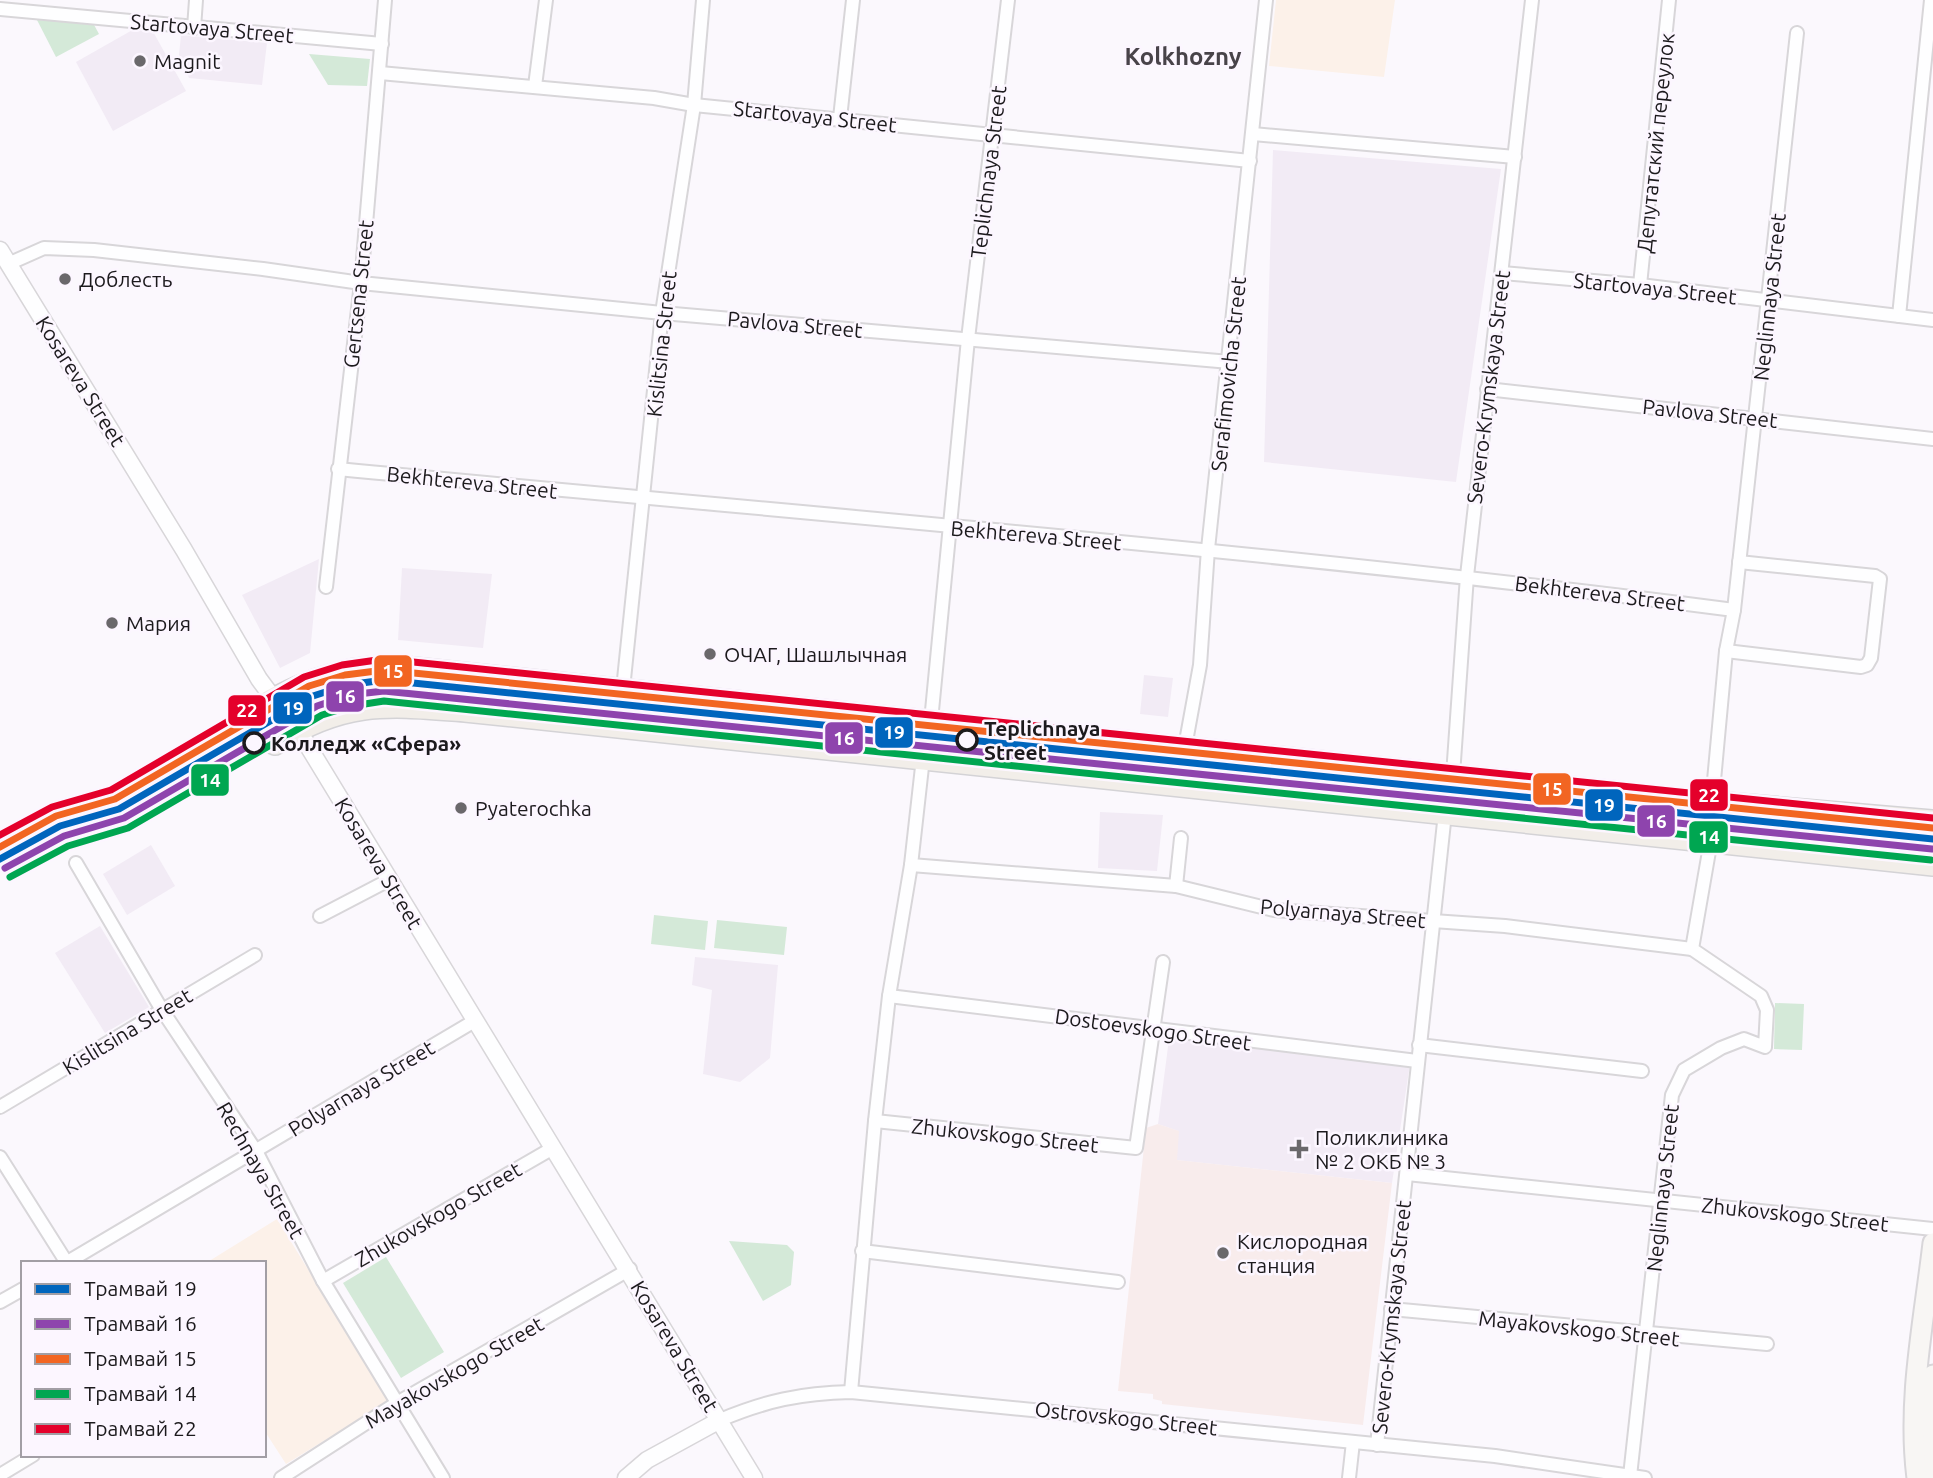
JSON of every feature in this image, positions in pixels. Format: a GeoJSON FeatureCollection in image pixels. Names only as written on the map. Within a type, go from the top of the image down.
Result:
{"type":"FeatureCollection","features":[{"type":"Feature","properties":{"kind":"main road"},"geometry":{"type":"LineString","coordinates":[[243,716],[273,698],[324,675],[367,666],[437,669],[1712,802],[1933,821]]}},
{"type":"Feature","properties":{"kind":"main road"},"geometry":{"type":"LineString","coordinates":[[275,744],[314,721],[351,710],[386,705],[923,758],[1933,865]]}},
{"type":"Feature","properties":{"kind":"main road"},"geometry":{"type":"LineString","coordinates":[[1917,1478],[1913,1445],[1914,1400],[1933,1243]]}},
{"type":"Feature","properties":{"kind":"main road"},"geometry":{"type":"LineString","coordinates":[[1933,1375],[1930,1446],[1933,1475]]}},
{"type":"Feature","properties":{"kind":"street"},"geometry":{"type":"LineString","coordinates":[[194,28],[196,0]]}},
{"type":"Feature","properties":{"kind":"street","name":"Gertsena Street"},"geometry":{"type":"LineString","coordinates":[[326,587],[361,283],[385,0]]}},
{"type":"Feature","properties":{"kind":"street"},"geometry":{"type":"LineString","coordinates":[[535,86],[547,0]]}},
{"type":"Feature","properties":{"kind":"street","name":"Kislitsina Street"},"geometry":{"type":"LineString","coordinates":[[622,689],[645,499],[662,313],[694,104],[703,0]]}},
{"type":"Feature","properties":{"kind":"street"},"geometry":{"type":"LineString","coordinates":[[840,118],[853,0]]}},
{"type":"Feature","properties":{"kind":"street","name":"Teplichnaya Street"},"geometry":{"type":"LineString","coordinates":[[931,721],[968,339],[1008,0]]}},
{"type":"Feature","properties":{"kind":"street","name":"Serafimovicha Street"},"geometry":{"type":"LineString","coordinates":[[1185,747],[1200,665],[1208,549],[1230,362],[1266,0]]}},
{"type":"Feature","properties":{"kind":"street","name":"Severo-Krymskaya Street"},"geometry":{"type":"LineString","coordinates":[[1453,775],[1467,576],[1532,0]]}},
{"type":"Feature","properties":{"kind":"street","name":"Депутатский переулок"},"geometry":{"type":"LineString","coordinates":[[1640,285],[1670,0]]}},
{"type":"Feature","properties":{"kind":"street"},"geometry":{"type":"LineString","coordinates":[[1899,316],[1931,0]]}},
{"type":"Feature","properties":{"kind":"street","name":"Startovaya Street"},"geometry":{"type":"LineString","coordinates":[[0,9],[382,44]]}},
{"type":"Feature","properties":{"kind":"street","name":"Neglinnaya Street"},"geometry":{"type":"LineString","coordinates":[[1712,802],[1726,651],[1734,610],[1770,301],[1797,33]]}},
{"type":"Feature","properties":{"kind":"street","name":"Startovaya Street"},"geometry":{"type":"LineString","coordinates":[[380,73],[535,86],[1250,162]]}},
{"type":"Feature","properties":{"kind":"street"},"geometry":{"type":"LineString","coordinates":[[1253,134],[1515,157]]}},
{"type":"Feature","properties":{"kind":"street","name":"Pavlova Street"},"geometry":{"type":"LineString","coordinates":[[4,257],[44,248],[94,250],[361,283],[662,313],[1230,362]]}},
{"type":"Feature","properties":{"kind":"street","name":"Kosareva Street"},"geometry":{"type":"LineString","coordinates":[[4,257],[273,698],[297,730],[630,1269],[754,1478]]}},
{"type":"Feature","properties":{"kind":"street","name":"Startovaya Street"},"geometry":{"type":"LineString","coordinates":[[1502,273],[1640,285],[1933,320]]}},
{"type":"Feature","properties":{"kind":"street","name":"Pavlova Street"},"geometry":{"type":"LineString","coordinates":[[1487,389],[1933,439]]}},
{"type":"Feature","properties":{"kind":"street","name":"Bekhtereva Street"},"geometry":{"type":"LineString","coordinates":[[338,469],[950,528],[1208,549],[1467,576],[1734,610]]}},
{"type":"Feature","properties":{"kind":"street"},"geometry":{"type":"LineString","coordinates":[[1726,651],[1861,667],[1867,665],[1871,658],[1880,579],[1875,576],[1740,562]]}},
{"type":"Feature","properties":{"kind":"street"},"geometry":{"type":"LineString","coordinates":[[850,1392],[875,1121],[890,996],[911,865],[923,758]]}},
{"type":"Feature","properties":{"kind":"street","name":"Severo-Krymskaya Street"},"geometry":{"type":"LineString","coordinates":[[1377,1445],[1445,813]]}},
{"type":"Feature","properties":{"kind":"street"},"geometry":{"type":"LineString","coordinates":[[1176,886],[1181,838]]}},
{"type":"Feature","properties":{"kind":"street"},"geometry":{"type":"LineString","coordinates":[[1692,949],[1711,840]]}},
{"type":"Feature","properties":{"kind":"street","name":"Rechnaya Street"},"geometry":{"type":"LineString","coordinates":[[76,863],[162,1010],[256,1151],[323,1281],[443,1478]]}},
{"type":"Feature","properties":{"kind":"street","name":"Polyarnaya Street"},"geometry":{"type":"LineString","coordinates":[[911,865],[1176,886],[1274,910],[1531,928],[1692,949]]}},
{"type":"Feature","properties":{"kind":"street"},"geometry":{"type":"LineString","coordinates":[[320,916],[389,880]]}},
{"type":"Feature","properties":{"kind":"street","name":"Neglinnaya Street"},"geometry":{"type":"LineString","coordinates":[[1630,1476],[1663,1199],[1672,1095],[1684,1070],[1721,1048],[1744,1039],[1765,1047],[1767,1010],[1761,996],[1692,949]]}},
{"type":"Feature","properties":{"kind":"street","name":"Kislitsina Street"},"geometry":{"type":"LineString","coordinates":[[0,1107],[254,955]]}},
{"type":"Feature","properties":{"kind":"street"},"geometry":{"type":"LineString","coordinates":[[1154,1027],[1163,962]]}},
{"type":"Feature","properties":{"kind":"street","name":"Dostoevskogo Street"},"geometry":{"type":"LineString","coordinates":[[890,996],[1417,1061]]}},
{"type":"Feature","properties":{"kind":"street","name":"Polyarnaya Street"},"geometry":{"type":"LineString","coordinates":[[70,1261],[475,1020]]}},
{"type":"Feature","properties":{"kind":"street","name":"Zhukovskogo Street"},"geometry":{"type":"LineString","coordinates":[[875,1121],[1136,1149],[1154,1027]]}},
{"type":"Feature","properties":{"kind":"street"},"geometry":{"type":"LineString","coordinates":[[1419,1045],[1642,1072]]}},
{"type":"Feature","properties":{"kind":"street","name":"Zhukovskogo Street"},"geometry":{"type":"LineString","coordinates":[[323,1281],[553,1148]]}},
{"type":"Feature","properties":{"kind":"street"},"geometry":{"type":"LineString","coordinates":[[0,1157],[66,1261]]}},
{"type":"Feature","properties":{"kind":"street","name":"Zhukovskogo Street"},"geometry":{"type":"LineString","coordinates":[[1406,1174],[1933,1229]]}},
{"type":"Feature","properties":{"kind":"street"},"geometry":{"type":"LineString","coordinates":[[862,1251],[1118,1282]]}},
{"type":"Feature","properties":{"kind":"street","name":"Mayakovskogo Street"},"geometry":{"type":"LineString","coordinates":[[281,1478],[397,1403],[630,1269]]}},
{"type":"Feature","properties":{"kind":"street"},"geometry":{"type":"LineString","coordinates":[[0,1302],[21,1290]]}},
{"type":"Feature","properties":{"kind":"street","name":"Mayakovskogo Street"},"geometry":{"type":"LineString","coordinates":[[1391,1309],[1645,1335],[1767,1344]]}},
{"type":"Feature","properties":{"kind":"street","name":"Ostrovskogo Street"},"geometry":{"type":"LineString","coordinates":[[626,1478],[647,1460],[720,1420],[762,1402],[814,1392],[850,1392],[1353,1442],[1495,1457],[1645,1478]]}},
{"type":"Feature","properties":{"kind":"street","name":"Severo-Krymskaya Street"},"geometry":{"type":"LineString","coordinates":[[1349,1478],[1353,1442]]}},
{"type":"Feature","properties":{"kind":"street"},"geometry":{"type":"LineString","coordinates":[[0,1475],[30,1457]]}},
{"type":"Feature","properties":{"kind":"shaded area"},"geometry":{"type":"Polygon","coordinates":[[[1276,0],[1395,0],[1384,77],[1269,66],[1276,0]]]}},
{"type":"Feature","properties":{"kind":"shaded area"},"geometry":{"type":"Polygon","coordinates":[[[136,28],[151,28],[186,91],[113,131],[76,62],[136,28]]]}},
{"type":"Feature","properties":{"kind":"shaded area"},"geometry":{"type":"Polygon","coordinates":[[[181,35],[267,43],[262,85],[189,78],[179,55],[181,35]]]}},
{"type":"Feature","properties":{"kind":"shaded area"},"geometry":{"type":"Polygon","coordinates":[[[1273,150],[1501,169],[1456,482],[1264,462],[1273,150]]]}},
{"type":"Feature","properties":{"kind":"shaded area"},"geometry":{"type":"Polygon","coordinates":[[[319,559],[310,653],[280,668],[242,595],[319,559]]]}},
{"type":"Feature","properties":{"kind":"shaded area"},"geometry":{"type":"Polygon","coordinates":[[[402,568],[492,574],[483,648],[398,640],[402,568]]]}},
{"type":"Feature","properties":{"kind":"shaded area"},"geometry":{"type":"Polygon","coordinates":[[[1144,675],[1173,678],[1168,717],[1140,714],[1144,675]]]}},
{"type":"Feature","properties":{"kind":"shaded area"},"geometry":{"type":"Polygon","coordinates":[[[1100,812],[1163,815],[1157,871],[1098,868],[1100,812]]]}},
{"type":"Feature","properties":{"kind":"shaded area"},"geometry":{"type":"Polygon","coordinates":[[[151,845],[175,886],[127,915],[103,874],[151,845]]]}},
{"type":"Feature","properties":{"kind":"shaded area"},"geometry":{"type":"Polygon","coordinates":[[[100,926],[149,1007],[105,1033],[55,953],[100,926]]]}},
{"type":"Feature","properties":{"kind":"shaded area"},"geometry":{"type":"Polygon","coordinates":[[[695,957],[778,965],[770,1058],[740,1082],[703,1074],[712,990],[692,985],[695,957]]]}},
{"type":"Feature","properties":{"kind":"shaded area"},"geometry":{"type":"Polygon","coordinates":[[[1169,1039],[1410,1064],[1392,1183],[1176,1160],[1178,1131],[1158,1124],[1169,1039]]]}},
{"type":"Feature","properties":{"kind":"shaded area"},"geometry":{"type":"Polygon","coordinates":[[[1158,1124],[1179,1131],[1177,1160],[1392,1183],[1363,1425],[1162,1404],[1162,1401],[1153,1399],[1153,1394],[1118,1391],[1146,1128],[1158,1124]]]}},
{"type":"Feature","properties":{"kind":"shaded area"},"geometry":{"type":"Polygon","coordinates":[[[277,1219],[389,1401],[286,1464],[266,1433],[266,1261],[209,1261],[277,1219]]]}},
{"type":"Feature","properties":{"kind":"green space"},"geometry":{"type":"Polygon","coordinates":[[[37,20],[93,23],[99,34],[56,57],[37,20]]]}},
{"type":"Feature","properties":{"kind":"green space"},"geometry":{"type":"Polygon","coordinates":[[[309,54],[370,59],[367,86],[328,85],[309,54]]]}},
{"type":"Feature","properties":{"kind":"green space"},"geometry":{"type":"Polygon","coordinates":[[[654,915],[708,921],[705,950],[651,944],[654,915]]]}},
{"type":"Feature","properties":{"kind":"green space"},"geometry":{"type":"Polygon","coordinates":[[[717,920],[787,927],[784,955],[714,948],[717,920]]]}},
{"type":"Feature","properties":{"kind":"green space"},"geometry":{"type":"Polygon","coordinates":[[[1775,1003],[1804,1004],[1802,1050],[1774,1049],[1775,1003]]]}},
{"type":"Feature","properties":{"kind":"green space"},"geometry":{"type":"Polygon","coordinates":[[[729,1241],[787,1245],[794,1252],[791,1285],[763,1301],[729,1241]]]}},
{"type":"Feature","properties":{"kind":"green space"},"geometry":{"type":"Polygon","coordinates":[[[386,1257],[444,1352],[401,1378],[343,1283],[386,1257]]]}},
{"type":"Feature","properties":{"kind":"tram line","name":"22"},"geometry":{"type":"LineString","coordinates":[[0,835],[52,807],[111,790],[304,677],[342,665],[384,659],[1933,818]]}},
{"type":"Feature","properties":{"kind":"tram line","name":"15"},"geometry":{"type":"LineString","coordinates":[[0,847],[56,816],[115,799],[309,686],[345,675],[384,670],[1933,828]]}},
{"type":"Feature","properties":{"kind":"tram line","name":"19"},"geometry":{"type":"LineString","coordinates":[[0,859],[60,826],[119,809],[313,696],[347,685],[384,680],[1933,839]]}},
{"type":"Feature","properties":{"kind":"tram line","name":"16"},"geometry":{"type":"LineString","coordinates":[[5,868],[64,836],[124,818],[317,706],[349,695],[384,691],[1932,849]]}},
{"type":"Feature","properties":{"kind":"tram line","name":"14"},"geometry":{"type":"LineString","coordinates":[[10,877],[68,846],[128,828],[322,715],[352,706],[384,701],[1931,860]]}},
{"type":"Feature","properties":{"kind":"place","name":"Magnit"},"geometry":{"type":"Point","coordinates":[140,61]}},
{"type":"Feature","properties":{"kind":"place","name":"Доблесть"},"geometry":{"type":"Point","coordinates":[65,279]}},
{"type":"Feature","properties":{"kind":"place","name":"Мария"},"geometry":{"type":"Point","coordinates":[112,623]}},
{"type":"Feature","properties":{"kind":"place","name":"ОЧАГ, Шашлычная"},"geometry":{"type":"Point","coordinates":[710,654]}},
{"type":"Feature","properties":{"kind":"place","name":"Teplichnaya Street"},"geometry":{"type":"Point","coordinates":[967,740]}},
{"type":"Feature","properties":{"kind":"place","name":"Колледж «Сфера»"},"geometry":{"type":"Point","coordinates":[254,743]}},
{"type":"Feature","properties":{"kind":"place","name":"Pyaterochka"},"geometry":{"type":"Point","coordinates":[461,808]}},
{"type":"Feature","properties":{"kind":"place","name":"Поликлиника № 2 ОКБ № 3"},"geometry":{"type":"Point","coordinates":[1299,1149]}},
{"type":"Feature","properties":{"kind":"place","name":"Кислородная станция"},"geometry":{"type":"Point","coordinates":[1223,1253]}},
{"type":"Feature","properties":{"kind":"district","name":"Kolkhozny"},"geometry":{"type":"Point","coordinates":[1183,56]}}]}
